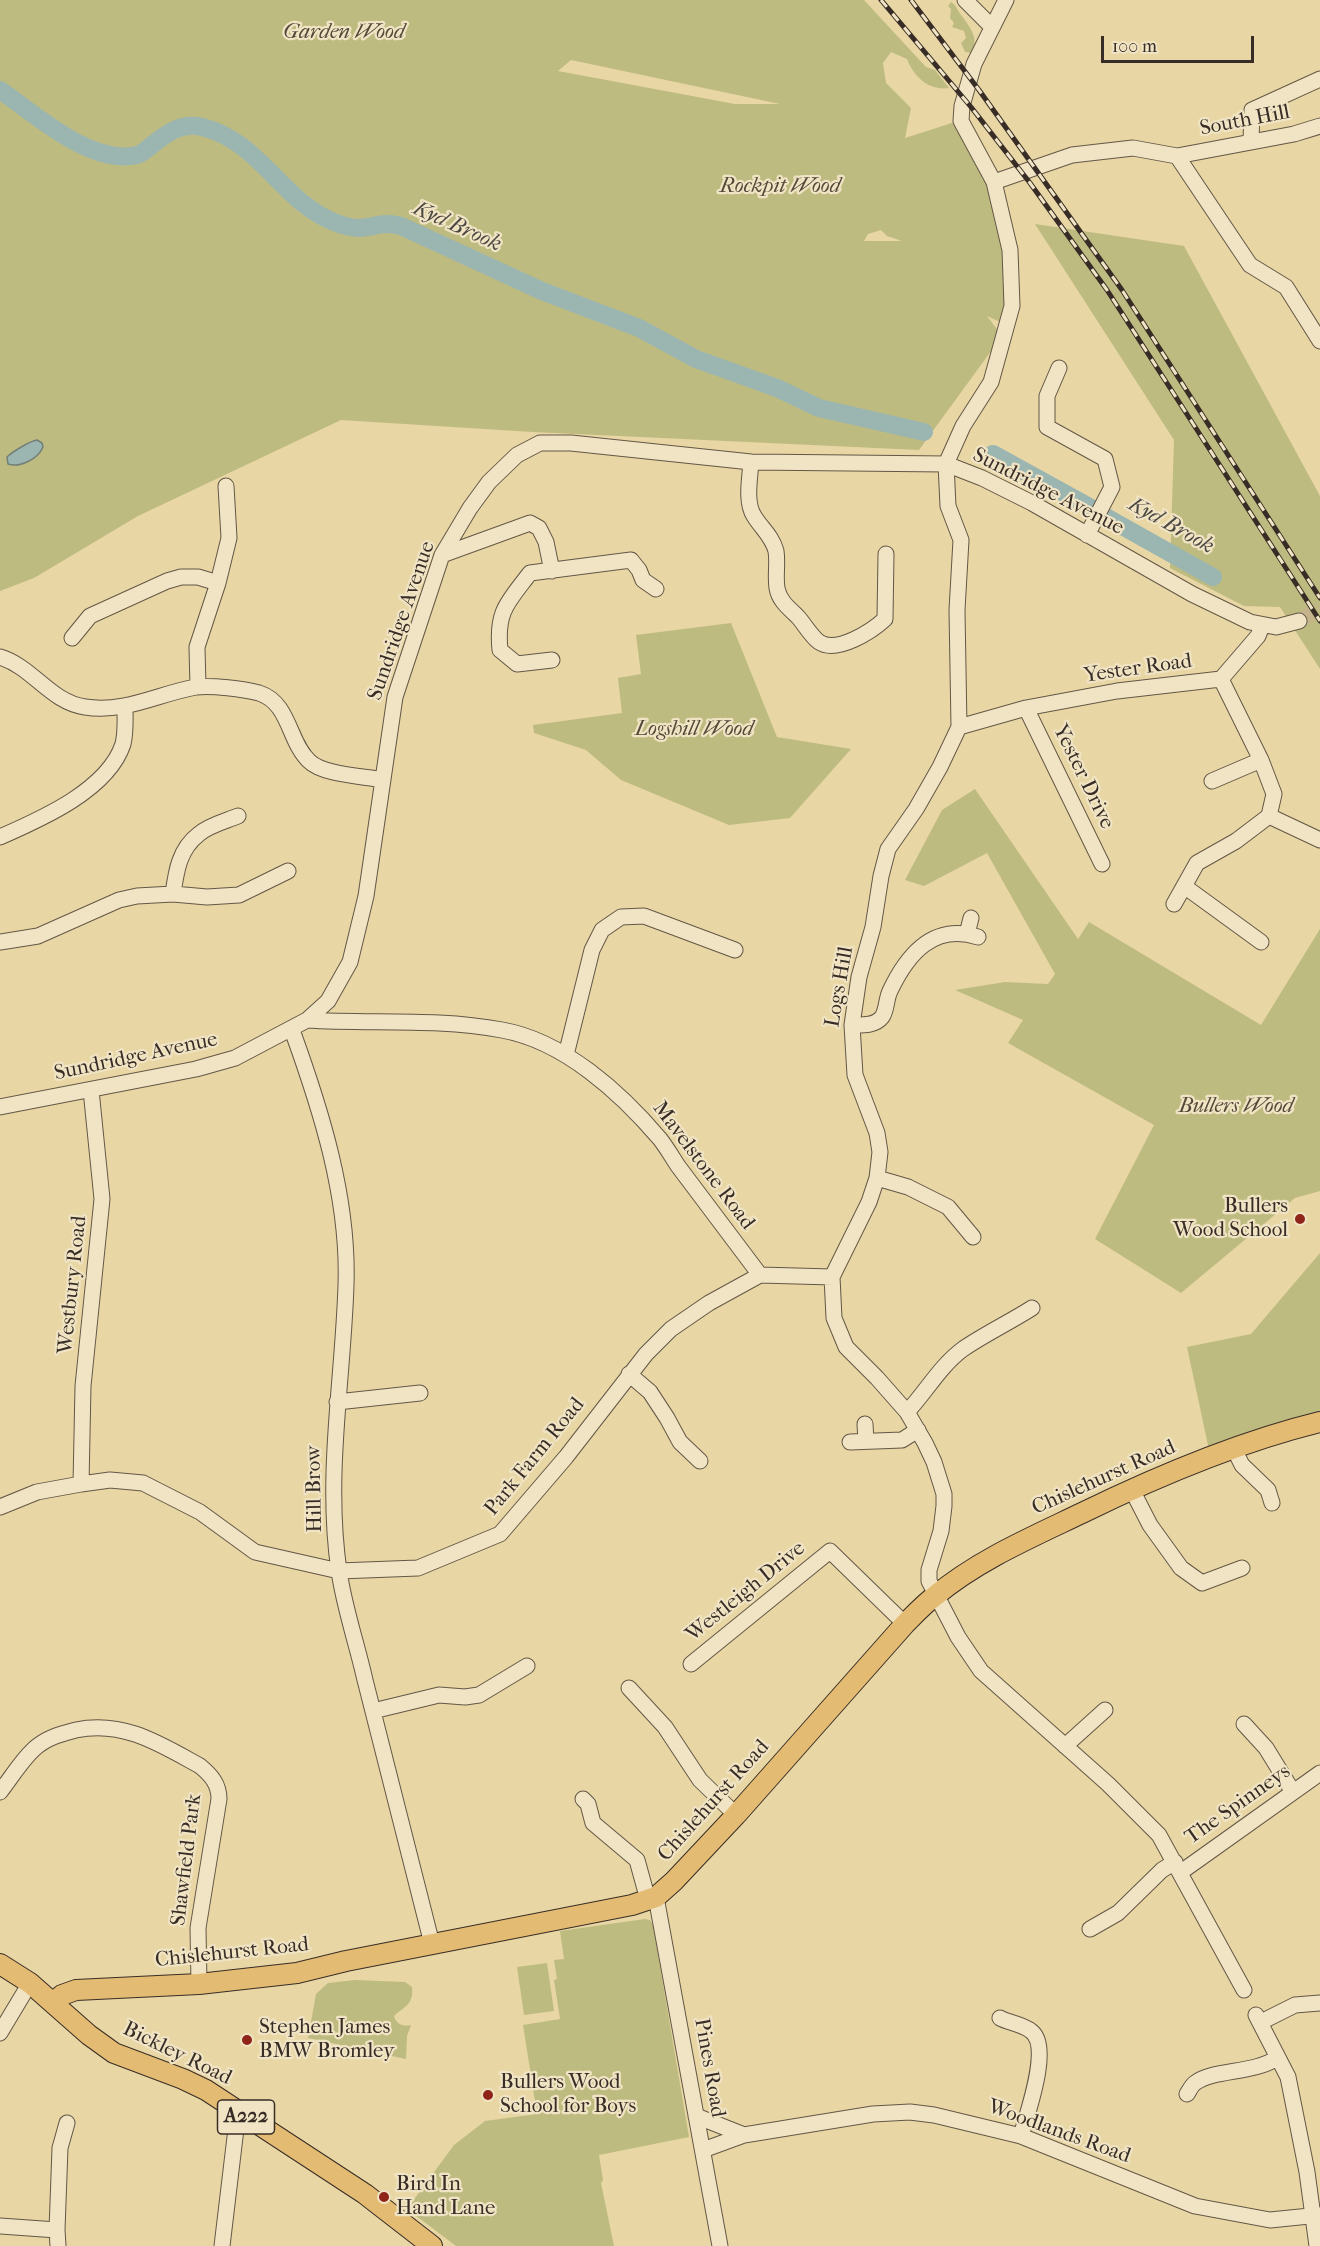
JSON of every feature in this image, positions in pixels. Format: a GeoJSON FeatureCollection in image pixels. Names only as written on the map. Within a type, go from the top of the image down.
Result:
{"type":"FeatureCollection","features":[{"type":"Feature","properties":{"kind":"main road","name":"Chislehurst Road"},"geometry":{"type":"LineString","coordinates":[[54,2002],[62,1995],[76,1990],[199,1984],[297,1973],[346,1961],[632,1905],[652,1898],[674,1881],[736,1815],[904,1624],[935,1595],[984,1562],[1132,1490],[1234,1449],[1282,1432],[1320,1422]]}},
{"type":"Feature","properties":{"kind":"main road","name":"A222"},"geometry":{"type":"LineString","coordinates":[[0,1964],[54,2002]]}},
{"type":"Feature","properties":{"kind":"main road","name":"Bickley Road"},"geometry":{"type":"LineString","coordinates":[[54,2002],[89,2035],[114,2053],[206,2090],[365,2194],[432,2246]]}},
{"type":"Feature","properties":{"kind":"street"},"geometry":{"type":"LineString","coordinates":[[965,0],[991,26]]}},
{"type":"Feature","properties":{"kind":"street"},"geometry":{"type":"LineString","coordinates":[[946,464],[963,426],[992,382],[1012,306],[1010,250],[994,182],[961,121],[962,106],[974,64],[1006,0]]}},
{"type":"Feature","properties":{"kind":"street"},"geometry":{"type":"LineString","coordinates":[[1251,141],[1252,110],[1320,80]]}},
{"type":"Feature","properties":{"kind":"street","name":"South Hill"},"geometry":{"type":"LineString","coordinates":[[1177,156],[1294,134],[1320,126]]}},
{"type":"Feature","properties":{"kind":"street"},"geometry":{"type":"LineString","coordinates":[[994,182],[1072,155],[1133,148],[1177,156],[1250,265],[1286,286],[1320,341]]}},
{"type":"Feature","properties":{"kind":"street"},"geometry":{"type":"LineString","coordinates":[[1059,368],[1047,396],[1047,427],[1105,459],[1112,487],[1087,535]]}},
{"type":"Feature","properties":{"kind":"street","name":"Sundridge Avenue"},"geometry":{"type":"LineString","coordinates":[[0,1107],[196,1070],[235,1058],[307,1020],[328,1001],[350,962],[362,915],[395,697],[442,555],[470,508],[489,482],[517,454],[540,443],[571,443],[751,462],[946,464],[1032,503],[1192,594],[1262,626]]}},
{"type":"Feature","properties":{"kind":"street"},"geometry":{"type":"LineString","coordinates":[[751,462],[750,502],[753,515],[771,538],[776,553],[777,590],[785,604],[817,641],[825,645],[838,645],[857,638],[875,628],[885,619],[886,554]]}},
{"type":"Feature","properties":{"kind":"street","name":"Logs Hill"},"geometry":{"type":"LineString","coordinates":[[946,464],[948,506],[961,540],[957,610],[959,727],[916,809],[888,849],[873,927],[859,977],[852,1024],[855,1075],[877,1132],[880,1152],[878,1178],[869,1202],[832,1277],[834,1318],[846,1347],[907,1412],[934,1462],[944,1494],[944,1516],[929,1570],[929,1581],[963,1646],[981,1671],[1148,1821],[1178,1867],[1244,1990]]}},
{"type":"Feature","properties":{"kind":"street"},"geometry":{"type":"LineString","coordinates":[[198,687],[197,647],[218,583],[229,538],[226,486]]}},
{"type":"Feature","properties":{"kind":"street"},"geometry":{"type":"LineString","coordinates":[[442,555],[530,523],[539,528],[546,542],[552,571]]}},
{"type":"Feature","properties":{"kind":"street"},"geometry":{"type":"LineString","coordinates":[[552,660],[517,664],[501,650],[498,629],[505,606],[530,573],[631,560],[643,580],[656,589]]}},
{"type":"Feature","properties":{"kind":"street"},"geometry":{"type":"LineString","coordinates":[[72,638],[90,616],[166,581],[181,577],[198,577],[218,583]]}},
{"type":"Feature","properties":{"kind":"street"},"geometry":{"type":"LineString","coordinates":[[1262,626],[1276,627],[1299,621]]}},
{"type":"Feature","properties":{"kind":"street","name":"Yester Road"},"geometry":{"type":"LineString","coordinates":[[959,727],[1026,708],[1117,691],[1221,679],[1258,636],[1262,626]]}},
{"type":"Feature","properties":{"kind":"street"},"geometry":{"type":"LineString","coordinates":[[0,657],[18,664],[60,699],[83,707],[125,707],[198,687],[236,689],[261,694],[276,704],[285,715],[293,736],[308,760],[317,766],[336,772],[383,780]]}},
{"type":"Feature","properties":{"kind":"street"},"geometry":{"type":"LineString","coordinates":[[1174,904],[1197,863],[1236,841],[1269,816],[1274,794],[1261,760],[1221,679]]}},
{"type":"Feature","properties":{"kind":"street"},"geometry":{"type":"LineString","coordinates":[[0,837],[43,818],[78,796],[104,775],[116,759],[123,744],[126,726],[125,707]]}},
{"type":"Feature","properties":{"kind":"street","name":"Yester Drive"},"geometry":{"type":"LineString","coordinates":[[1026,708],[1102,864]]}},
{"type":"Feature","properties":{"kind":"street"},"geometry":{"type":"LineString","coordinates":[[1212,781],[1261,760]]}},
{"type":"Feature","properties":{"kind":"street"},"geometry":{"type":"LineString","coordinates":[[173,894],[176,867],[186,848],[199,833],[238,816]]}},
{"type":"Feature","properties":{"kind":"street"},"geometry":{"type":"LineString","coordinates":[[1269,816],[1320,840]]}},
{"type":"Feature","properties":{"kind":"street"},"geometry":{"type":"LineString","coordinates":[[0,942],[38,936],[119,900],[173,894],[207,897],[238,895],[288,871]]}},
{"type":"Feature","properties":{"kind":"street"},"geometry":{"type":"LineString","coordinates":[[1184,886],[1261,942]]}},
{"type":"Feature","properties":{"kind":"street"},"geometry":{"type":"LineString","coordinates":[[566,1055],[592,950],[602,930],[621,917],[644,916],[735,950]]}},
{"type":"Feature","properties":{"kind":"street"},"geometry":{"type":"LineString","coordinates":[[852,1024],[875,1023],[882,1017],[895,982],[924,943],[946,933],[973,936],[971,918]]}},
{"type":"Feature","properties":{"kind":"street"},"geometry":{"type":"LineString","coordinates":[[328,1001],[336,1022]]}},
{"type":"Feature","properties":{"kind":"street","name":"Mavelstone Road"},"geometry":{"type":"LineString","coordinates":[[307,1020],[472,1025],[505,1031],[535,1040],[566,1055],[613,1090],[662,1141],[760,1275]]}},
{"type":"Feature","properties":{"kind":"street","name":"Hill Brow"},"geometry":{"type":"LineString","coordinates":[[292,1029],[326,1137],[345,1237],[346,1284],[332,1474],[339,1571],[432,1944]]}},
{"type":"Feature","properties":{"kind":"street","name":"Westbury Road"},"geometry":{"type":"LineString","coordinates":[[81,1484],[83,1386],[102,1199],[91,1090]]}},
{"type":"Feature","properties":{"kind":"street"},"geometry":{"type":"LineString","coordinates":[[878,1178],[908,1187],[948,1207],[973,1238]]}},
{"type":"Feature","properties":{"kind":"street"},"geometry":{"type":"LineString","coordinates":[[760,1275],[832,1277]]}},
{"type":"Feature","properties":{"kind":"street","name":"Park Farm Road"},"geometry":{"type":"LineString","coordinates":[[0,1507],[37,1492],[81,1484],[110,1480],[144,1483],[200,1512],[255,1552],[339,1571],[418,1568],[500,1534],[566,1457],[629,1374],[671,1329],[760,1275]]}},
{"type":"Feature","properties":{"kind":"street"},"geometry":{"type":"LineString","coordinates":[[907,1412],[922,1392],[962,1350],[1032,1308]]}},
{"type":"Feature","properties":{"kind":"street"},"geometry":{"type":"LineString","coordinates":[[629,1374],[650,1392],[680,1442],[700,1461]]}},
{"type":"Feature","properties":{"kind":"street"},"geometry":{"type":"LineString","coordinates":[[337,1402],[420,1393]]}},
{"type":"Feature","properties":{"kind":"street"},"geometry":{"type":"LineString","coordinates":[[865,1424],[866,1441]]}},
{"type":"Feature","properties":{"kind":"street"},"geometry":{"type":"LineString","coordinates":[[849,1442],[902,1440],[918,1430]]}},
{"type":"Feature","properties":{"kind":"street"},"geometry":{"type":"LineString","coordinates":[[1234,1449],[1242,1465],[1268,1490],[1272,1503]]}},
{"type":"Feature","properties":{"kind":"street"},"geometry":{"type":"LineString","coordinates":[[1132,1490],[1150,1525],[1181,1568],[1203,1582],[1242,1568]]}},
{"type":"Feature","properties":{"kind":"street","name":"Westleigh Drive"},"geometry":{"type":"LineString","coordinates":[[691,1664],[830,1551],[904,1624]]}},
{"type":"Feature","properties":{"kind":"street"},"geometry":{"type":"LineString","coordinates":[[373,1711],[440,1695],[465,1697],[479,1695],[527,1666]]}},
{"type":"Feature","properties":{"kind":"street"},"geometry":{"type":"LineString","coordinates":[[629,1688],[665,1727],[700,1780],[736,1815]]}},
{"type":"Feature","properties":{"kind":"street"},"geometry":{"type":"LineString","coordinates":[[1065,1746],[1105,1710]]}},
{"type":"Feature","properties":{"kind":"street"},"geometry":{"type":"LineString","coordinates":[[1244,1724],[1266,1748],[1293,1792]]}},
{"type":"Feature","properties":{"kind":"street","name":"Shawfield Park"},"geometry":{"type":"LineString","coordinates":[[0,1792],[33,1750],[44,1741],[68,1732],[91,1728],[116,1728],[136,1733],[191,1761],[208,1773],[217,1785],[219,1799],[198,1928],[199,1984]]}},
{"type":"Feature","properties":{"kind":"street","name":"The Spinneys"},"geometry":{"type":"LineString","coordinates":[[1090,1929],[1118,1913],[1162,1870],[1178,1867],[1319,1776]]}},
{"type":"Feature","properties":{"kind":"street","name":"Pines Road"},"geometry":{"type":"LineString","coordinates":[[583,1799],[588,1804],[593,1823],[637,1860],[652,1898],[720,2246]]}},
{"type":"Feature","properties":{"kind":"street"},"geometry":{"type":"LineString","coordinates":[[0,2033],[30,1983]]}},
{"type":"Feature","properties":{"kind":"street"},"geometry":{"type":"LineString","coordinates":[[1317,2246],[1317,2216],[1288,2077],[1276,2058],[1258,2018],[1295,2005],[1320,2003]]}},
{"type":"Feature","properties":{"kind":"street"},"geometry":{"type":"LineString","coordinates":[[1000,2018],[1030,2030],[1038,2040],[1040,2048],[1036,2078],[1022,2136]]}},
{"type":"Feature","properties":{"kind":"street"},"geometry":{"type":"LineString","coordinates":[[1187,2094],[1195,2083],[1210,2077],[1265,2066],[1276,2058]]}},
{"type":"Feature","properties":{"kind":"street"},"geometry":{"type":"LineString","coordinates":[[222,2246],[238,2112]]}},
{"type":"Feature","properties":{"kind":"street","name":"Woodlands Road"},"geometry":{"type":"LineString","coordinates":[[703,2150],[744,2135],[873,2114],[909,2112],[934,2115],[1022,2136],[1194,2206],[1255,2218],[1286,2219],[1317,2216]]}},
{"type":"Feature","properties":{"kind":"street"},"geometry":{"type":"LineString","coordinates":[[696,2116],[744,2135]]}},
{"type":"Feature","properties":{"kind":"street"},"geometry":{"type":"LineString","coordinates":[[58,2246],[60,2148],[67,2123]]}},
{"type":"Feature","properties":{"kind":"street"},"geometry":{"type":"LineString","coordinates":[[0,2226],[57,2230]]}},
{"type":"Feature","properties":{"kind":"green space"},"geometry":{"type":"Polygon","coordinates":[[[0,0],[864,0],[926,67],[935,70],[949,88],[929,85],[918,77],[907,59],[891,52],[883,63],[886,83],[911,108],[905,138],[955,122],[990,184],[1003,253],[1006,304],[1000,322],[987,316],[1002,336],[919,450],[533,432],[341,420],[138,516],[34,578],[0,591],[0,0]],[[571,60],[558,71],[735,104],[780,104],[571,60]],[[881,230],[868,234],[864,241],[902,241],[887,236],[881,230]]]}},
{"type":"Feature","properties":{"kind":"green space"},"geometry":{"type":"Polygon","coordinates":[[[951,2],[974,37],[975,42],[971,53],[965,52],[961,43],[966,38],[964,31],[952,27],[954,23],[950,18],[951,9],[948,6],[951,2]]]}},
{"type":"Feature","properties":{"kind":"green space"},"geometry":{"type":"Polygon","coordinates":[[[1035,224],[1184,246],[1320,496],[1320,669],[1280,607],[1244,606],[1170,568],[1174,440],[1035,224]]]}},
{"type":"Feature","properties":{"kind":"green space","name":"Logshill Wood"},"geometry":{"type":"Polygon","coordinates":[[[731,623],[777,737],[851,749],[790,818],[729,825],[621,780],[586,750],[534,733],[533,725],[622,713],[618,678],[641,674],[636,635],[731,623]]]}},
{"type":"Feature","properties":{"kind":"green space","name":"Bullers Wood"},"geometry":{"type":"Polygon","coordinates":[[[975,789],[1078,939],[1089,922],[1261,1025],[1320,929],[1320,1191],[1295,1198],[1181,1293],[1095,1239],[1154,1125],[1008,1043],[1023,1020],[955,990],[1005,982],[1048,984],[1055,974],[987,853],[924,886],[905,880],[942,810],[975,789]]]}},
{"type":"Feature","properties":{"kind":"green space"},"geometry":{"type":"Polygon","coordinates":[[[1320,1253],[1320,1413],[1209,1450],[1187,1347],[1251,1334],[1320,1253]]]}},
{"type":"Feature","properties":{"kind":"green space"},"geometry":{"type":"Polygon","coordinates":[[[650,1920],[653,1925],[689,2137],[599,2155],[603,2180],[601,2183],[614,2246],[456,2246],[407,2209],[454,2145],[485,2121],[537,2114],[523,2025],[560,2019],[554,1980],[557,1979],[554,1960],[564,1959],[560,1931],[650,1920]]]}},
{"type":"Feature","properties":{"kind":"green space"},"geometry":{"type":"Polygon","coordinates":[[[547,1963],[554,2011],[524,2015],[517,1967],[547,1963]]]}},
{"type":"Feature","properties":{"kind":"green space"},"geometry":{"type":"Polygon","coordinates":[[[355,1980],[405,1982],[412,1987],[410,2001],[394,2016],[400,2024],[411,2025],[407,2036],[406,2059],[308,2038],[316,1994],[328,1983],[355,1980]]]}},
{"type":"Feature","properties":{"kind":"water"},"geometry":{"type":"Polygon","coordinates":[[[37,440],[42,443],[43,447],[33,459],[18,465],[8,464],[9,455],[37,440]]]}},
{"type":"Feature","properties":{"kind":"waterway","name":"Kyd Brook"},"geometry":{"type":"LineString","coordinates":[[0,90],[64,136],[101,153],[119,156],[137,155],[181,127],[202,127],[222,134],[240,145],[299,200],[334,222],[357,228],[384,224],[401,226],[542,291],[639,328],[696,359],[777,388],[819,408],[924,432]]}},
{"type":"Feature","properties":{"kind":"waterway","name":"Kyd Brook"},"geometry":{"type":"LineString","coordinates":[[993,454],[1091,508]]}},
{"type":"Feature","properties":{"kind":"waterway","name":"Kyd Brook"},"geometry":{"type":"LineString","coordinates":[[1106,517],[1213,577]]}},
{"type":"Feature","properties":{"kind":"tunnel"},"geometry":{"type":"LineString","coordinates":[[1299,621],[1320,608]]}},
{"type":"Feature","properties":{"kind":"railway"},"geometry":{"type":"LineString","coordinates":[[881,0],[971,107],[1030,183],[1107,290],[1320,621]]}},
{"type":"Feature","properties":{"kind":"railway"},"geometry":{"type":"LineString","coordinates":[[911,0],[979,90],[1122,290],[1320,598]]}},
{"type":"Feature","properties":{"kind":"place","name":"Bullers Wood School"},"geometry":{"type":"Point","coordinates":[1300,1219]}},
{"type":"Feature","properties":{"kind":"place","name":"Stephen James BMW Bromley"},"geometry":{"type":"Point","coordinates":[247,2040]}},
{"type":"Feature","properties":{"kind":"place","name":"Bullers Wood School for Boys"},"geometry":{"type":"Point","coordinates":[488,2095]}},
{"type":"Feature","properties":{"kind":"place","name":"Bird In Hand Lane"},"geometry":{"type":"Point","coordinates":[384,2197]}},
{"type":"Feature","properties":{"kind":"park label","name":"Garden Wood"},"geometry":{"type":"Point","coordinates":[344,33]}},
{"type":"Feature","properties":{"kind":"park label","name":"Rockpit Wood"},"geometry":{"type":"Point","coordinates":[780,187]}}]}
